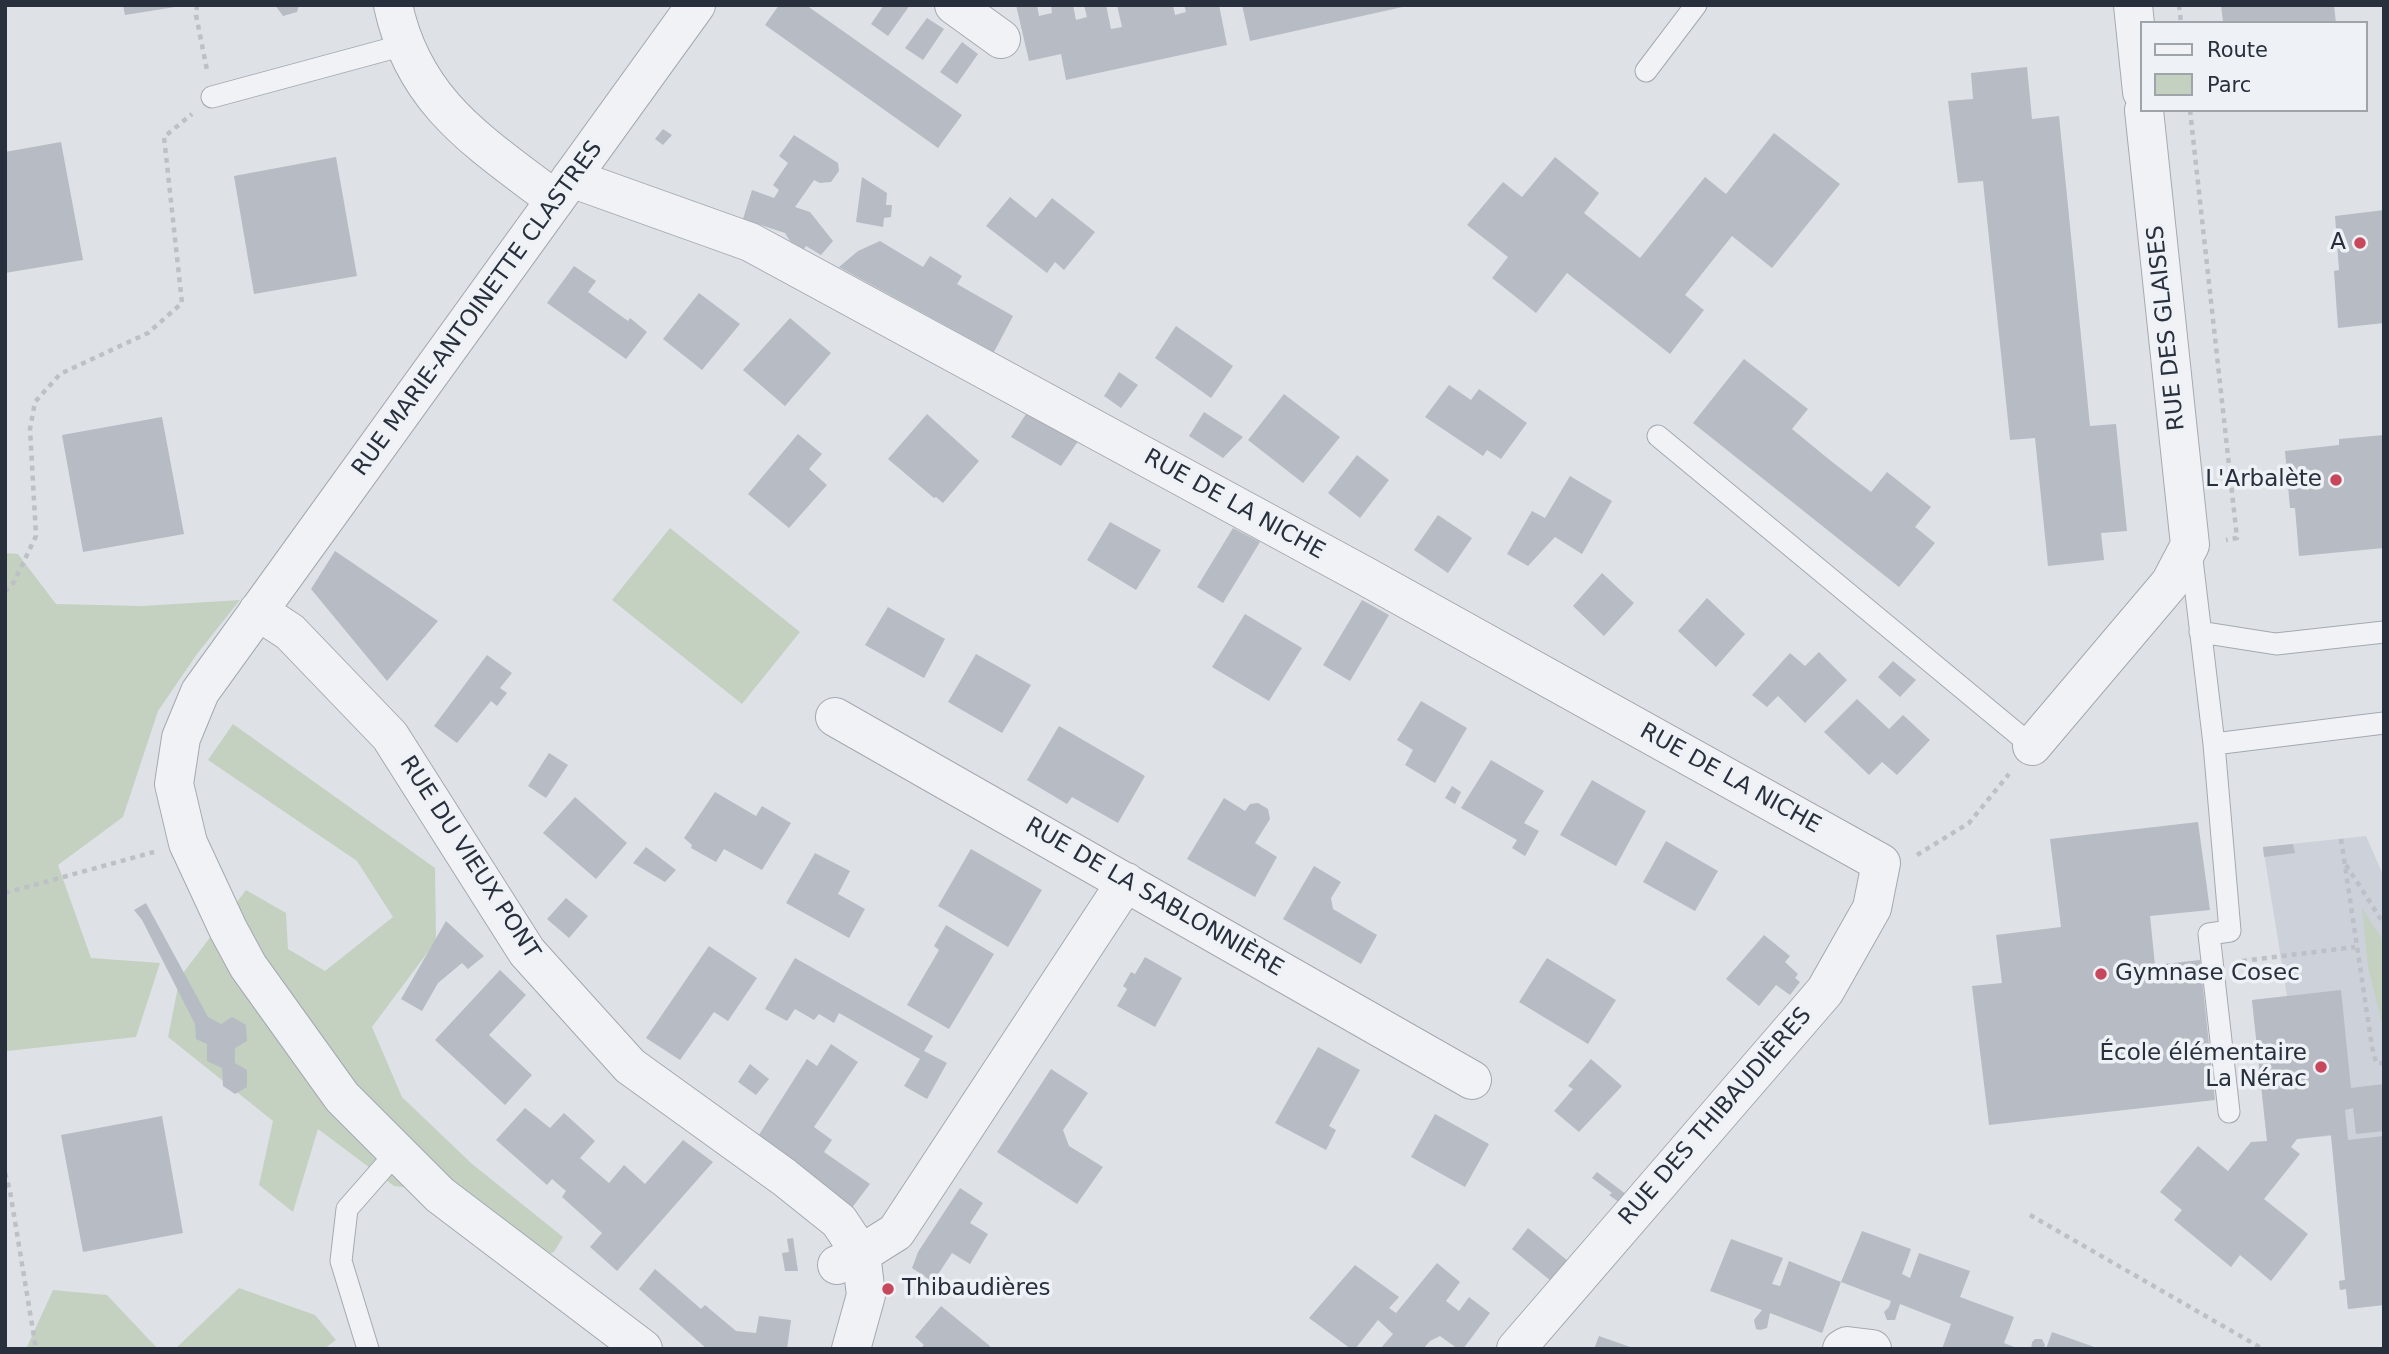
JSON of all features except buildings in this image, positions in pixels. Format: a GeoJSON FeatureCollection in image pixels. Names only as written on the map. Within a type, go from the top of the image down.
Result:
{"type":"FeatureCollection","features":[{"type":"Feature","properties":{"kind":"street","name":"RUE DE LA NICHE"},"geometry":{"type":"LineString","coordinates":[[393,5],[399,36],[425,84],[453,120],[563,189],[750,242],[1365,576],[1881,863]]}},
{"type":"Feature","properties":{"kind":"street","name":"RUE MARIE-ANTOINETTE CLASTRES"},"geometry":{"type":"LineString","coordinates":[[643,1349],[440,1195],[342,1097],[248,966],[228,929],[188,843],[174,785],[181,738],[200,692],[696,5]]}},
{"type":"Feature","properties":{"kind":"street"},"geometry":{"type":"LineString","coordinates":[[954,5],[1001,40]]}},
{"type":"Feature","properties":{"kind":"street"},"geometry":{"type":"LineString","coordinates":[[2133,5],[2140,73]]}},
{"type":"Feature","properties":{"kind":"street","name":"RUE DES GLAISES"},"geometry":{"type":"LineString","coordinates":[[2144,112],[2190,545]]}},
{"type":"Feature","properties":{"kind":"street"},"geometry":{"type":"LineString","coordinates":[[2032,746],[2169,583],[2190,545]]}},
{"type":"Feature","properties":{"kind":"street","name":"RUE DU VIEUX PONT"},"geometry":{"type":"LineString","coordinates":[[258,611],[290,632],[390,736],[527,952],[630,1066],[784,1177],[820,1229],[849,1259],[866,1295],[851,1349]]}},
{"type":"Feature","properties":{"kind":"street","name":"RUE DE LA SABLONNIÈRE"},"geometry":{"type":"LineString","coordinates":[[835,717],[1472,1080]]}},
{"type":"Feature","properties":{"kind":"street","name":"RUE DES THIBAUDIÈRES"},"geometry":{"type":"LineString","coordinates":[[1516,1349],[1825,991],[1872,908],[1881,863]]}},
{"type":"Feature","properties":{"kind":"street"},"geometry":{"type":"LineString","coordinates":[[849,1259],[896,1232],[1126,882]]}},
{"type":"Feature","properties":{"kind":"street","name":"RUE DU VIEUX PONT"},"geometry":{"type":"LineString","coordinates":[[831,1349],[849,1259]]}},
{"type":"Feature","properties":{"kind":"street"},"geometry":{"type":"LineString","coordinates":[[1842,1349],[1847,1346],[1872,1349]]}},
{"type":"Feature","properties":{"kind":"lane"},"geometry":{"type":"LineString","coordinates":[[1646,71],[1696,5]]}},
{"type":"Feature","properties":{"kind":"lane"},"geometry":{"type":"LineString","coordinates":[[212,97],[404,45]]}},
{"type":"Feature","properties":{"kind":"lane"},"geometry":{"type":"LineString","coordinates":[[1658,436],[2032,746]]}},
{"type":"Feature","properties":{"kind":"lane","name":"RUE DES GLAISES"},"geometry":{"type":"LineString","coordinates":[[2190,545],[2214,744],[2230,931],[2209,934],[2229,1112]]}},
{"type":"Feature","properties":{"kind":"lane"},"geometry":{"type":"LineString","coordinates":[[2200,632],[2276,644],[2384,632]]}},
{"type":"Feature","properties":{"kind":"lane"},"geometry":{"type":"LineString","coordinates":[[2214,744],[2384,723]]}},
{"type":"Feature","properties":{"kind":"lane"},"geometry":{"type":"LineString","coordinates":[[368,1349],[341,1261],[347,1209],[397,1152]]}},
{"type":"Feature","properties":{"kind":"path"},"geometry":{"type":"LineString","coordinates":[[5,592],[13,582],[36,536],[30,429],[35,402],[61,374],[148,333],[182,303],[164,137],[212,97],[195,15],[197,5]]}},
{"type":"Feature","properties":{"kind":"path"},"geometry":{"type":"LineString","coordinates":[[2190,112],[2237,538],[2190,545]]}},
{"type":"Feature","properties":{"kind":"path"},"geometry":{"type":"LineString","coordinates":[[1881,863],[1904,863],[1969,823],[2032,746]]}},
{"type":"Feature","properties":{"kind":"path"},"geometry":{"type":"LineString","coordinates":[[2341,839],[2355,947],[2376,1063],[2384,1063]]}},
{"type":"Feature","properties":{"kind":"path"},"geometry":{"type":"LineString","coordinates":[[5,893],[188,843]]}},
{"type":"Feature","properties":{"kind":"path"},"geometry":{"type":"LineString","coordinates":[[2344,862],[2384,924]]}},
{"type":"Feature","properties":{"kind":"path"},"geometry":{"type":"LineString","coordinates":[[2212,965],[2355,947]]}},
{"type":"Feature","properties":{"kind":"path"},"geometry":{"type":"LineString","coordinates":[[5,1173],[36,1349]]}},
{"type":"Feature","properties":{"kind":"path"},"geometry":{"type":"LineString","coordinates":[[2030,1215],[2263,1349]]}},
{"type":"Feature","properties":{"kind":"shaded area","name":"École élémentaire La Nérac"},"geometry":{"type":"Polygon","coordinates":[[[2366,836],[2384,877],[2384,1305],[2348,1309],[2346,1289],[2340,1290],[2339,1281],[2345,1280],[2331,1136],[2267,1141],[2252,1000],[2287,996],[2263,847],[2366,836]]]}},
{"type":"Feature","properties":{"kind":"green space"},"geometry":{"type":"Polygon","coordinates":[[[670,528],[800,632],[742,704],[612,600],[670,528]]]}},
{"type":"Feature","properties":{"kind":"green space"},"geometry":{"type":"Polygon","coordinates":[[[5,553],[18,554],[56,604],[142,606],[240,600],[197,654],[158,711],[123,817],[58,865],[91,958],[160,963],[136,1037],[7,1051],[5,1081],[5,553]]]}},
{"type":"Feature","properties":{"kind":"green space"},"geometry":{"type":"Polygon","coordinates":[[[233,724],[435,868],[436,941],[372,1027],[402,1097],[471,1163],[563,1237],[554,1252],[536,1259],[455,1193],[394,1186],[318,1129],[293,1212],[259,1185],[273,1121],[168,1037],[180,977],[246,890],[286,913],[288,949],[325,971],[393,917],[357,861],[208,760],[233,724]]]}},
{"type":"Feature","properties":{"kind":"green space"},"geometry":{"type":"Polygon","coordinates":[[[2362,908],[2384,942],[2384,1031],[2368,967],[2362,908]]]}},
{"type":"Feature","properties":{"kind":"green space"},"geometry":{"type":"Polygon","coordinates":[[[239,1288],[315,1315],[336,1340],[324,1349],[175,1349],[239,1288]]]}},
{"type":"Feature","properties":{"kind":"green space"},"geometry":{"type":"Polygon","coordinates":[[[53,1290],[107,1295],[158,1349],[26,1349],[53,1290]]]}},
{"type":"Feature","properties":{"kind":"place","name":"A"},"geometry":{"type":"Point","coordinates":[2360,243]}},
{"type":"Feature","properties":{"kind":"place","name":"L'Arbalète"},"geometry":{"type":"Point","coordinates":[2336,480]}},
{"type":"Feature","properties":{"kind":"place","name":"Gymnase Cosec"},"geometry":{"type":"Point","coordinates":[2101,974]}},
{"type":"Feature","properties":{"kind":"place","name":"École élémentaire La Nérac"},"geometry":{"type":"Point","coordinates":[2321,1067]}},
{"type":"Feature","properties":{"kind":"place","name":"Thibaudières"},"geometry":{"type":"Point","coordinates":[888,1289]}}]}
